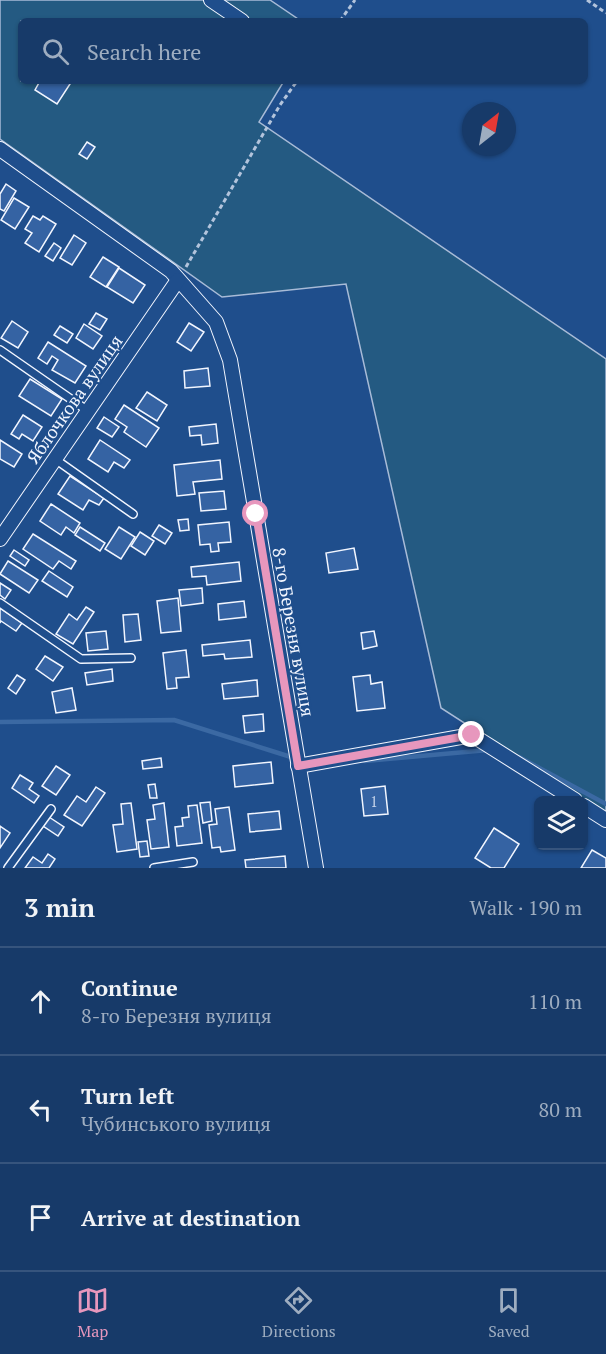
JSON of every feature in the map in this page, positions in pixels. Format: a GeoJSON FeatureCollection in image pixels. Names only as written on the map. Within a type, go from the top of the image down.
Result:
{"type":"FeatureCollection","features":[{"type":"Feature","properties":{"kind":"street"},"geometry":{"type":"LineString","coordinates":[[211,0],[238,18]]}},
{"type":"Feature","properties":{"kind":"street","name":"8-го Березня вулиця"},"geometry":{"type":"LineString","coordinates":[[0,149],[171,271],[216,322],[230,360],[316,868]]}},
{"type":"Feature","properties":{"kind":"street","name":"Яблочкова вулиця"},"geometry":{"type":"LineString","coordinates":[[0,539],[4,523],[55,459],[178,280]]}},
{"type":"Feature","properties":{"kind":"street"},"geometry":{"type":"LineString","coordinates":[[298,766],[472,735],[567,796]]}},
{"type":"Feature","properties":{"kind":"street"},"geometry":{"type":"LineString","coordinates":[[588,809],[606,820]]}},
{"type":"Feature","properties":{"kind":"lane"},"geometry":{"type":"LineString","coordinates":[[0,350],[88,411]]}},
{"type":"Feature","properties":{"kind":"lane"},"geometry":{"type":"LineString","coordinates":[[55,459],[134,514]]}},
{"type":"Feature","properties":{"kind":"lane"},"geometry":{"type":"LineString","coordinates":[[0,603],[81,659],[131,658]]}},
{"type":"Feature","properties":{"kind":"lane"},"geometry":{"type":"LineString","coordinates":[[8,868],[51,808]]}},
{"type":"Feature","properties":{"kind":"lane"},"geometry":{"type":"LineString","coordinates":[[153,868],[193,862]]}},
{"type":"Feature","properties":{"kind":"path"},"geometry":{"type":"LineString","coordinates":[[342,18],[355,0]]}},
{"type":"Feature","properties":{"kind":"path"},"geometry":{"type":"LineString","coordinates":[[587,0],[606,13]]}},
{"type":"Feature","properties":{"kind":"path"},"geometry":{"type":"LineString","coordinates":[[178,280],[280,105],[295,84]]}},
{"type":"Feature","properties":{"kind":"shaded area"},"geometry":{"type":"Polygon","coordinates":[[[0,0],[270,0],[297,18],[18,18],[18,84],[282,84],[259,122],[606,359],[606,814],[588,802],[588,796],[578,796],[441,708],[346,284],[222,297],[0,139],[0,0]]]}},
{"type":"Feature","properties":{"kind":"building"},"geometry":{"type":"Polygon","coordinates":[[[38,84],[70,84],[57,104],[35,90],[38,84]]]}},
{"type":"Feature","properties":{"kind":"building"},"geometry":{"type":"Polygon","coordinates":[[[87,142],[95,147],[87,159],[79,154],[87,142]]]}},
{"type":"Feature","properties":{"kind":"building"},"geometry":{"type":"Polygon","coordinates":[[[6,184],[16,191],[4,211],[0,209],[0,194],[6,184]]]}},
{"type":"Feature","properties":{"kind":"building"},"geometry":{"type":"Polygon","coordinates":[[[14,198],[29,207],[15,229],[1,220],[14,198]]]}},
{"type":"Feature","properties":{"kind":"building"},"geometry":{"type":"Polygon","coordinates":[[[33,216],[40,220],[43,216],[56,224],[39,252],[25,243],[32,233],[25,229],[33,216]]]}},
{"type":"Feature","properties":{"kind":"building"},"geometry":{"type":"Polygon","coordinates":[[[74,235],[86,243],[72,265],[60,258],[74,235]]]}},
{"type":"Feature","properties":{"kind":"building"},"geometry":{"type":"Polygon","coordinates":[[[54,243],[61,248],[53,261],[45,256],[54,243]]]}},
{"type":"Feature","properties":{"kind":"building"},"geometry":{"type":"Polygon","coordinates":[[[103,257],[119,267],[106,287],[90,277],[103,257]]]}},
{"type":"Feature","properties":{"kind":"building"},"geometry":{"type":"Polygon","coordinates":[[[119,268],[145,285],[133,303],[107,287],[119,268]]]}},
{"type":"Feature","properties":{"kind":"building"},"geometry":{"type":"Polygon","coordinates":[[[96,313],[107,319],[100,330],[89,324],[96,313]]]}},
{"type":"Feature","properties":{"kind":"building"},"geometry":{"type":"Polygon","coordinates":[[[12,321],[28,332],[18,348],[1,338],[12,321]]]}},
{"type":"Feature","properties":{"kind":"building"},"geometry":{"type":"Polygon","coordinates":[[[189,323],[204,332],[191,351],[177,342],[189,323]]]}},
{"type":"Feature","properties":{"kind":"building"},"geometry":{"type":"Polygon","coordinates":[[[84,324],[102,336],[93,349],[76,338],[84,324]]]}},
{"type":"Feature","properties":{"kind":"building"},"geometry":{"type":"Polygon","coordinates":[[[60,326],[73,334],[67,343],[54,335],[60,326]]]}},
{"type":"Feature","properties":{"kind":"building"},"geometry":{"type":"Polygon","coordinates":[[[48,342],[86,366],[75,383],[52,370],[58,360],[52,356],[47,364],[38,358],[48,342]]]}},
{"type":"Feature","properties":{"kind":"building"},"geometry":{"type":"Polygon","coordinates":[[[208,368],[210,386],[185,388],[184,371],[208,368]]]}},
{"type":"Feature","properties":{"kind":"building"},"geometry":{"type":"Polygon","coordinates":[[[30,379],[62,399],[51,416],[19,396],[30,379]]]}},
{"type":"Feature","properties":{"kind":"building"},"geometry":{"type":"Polygon","coordinates":[[[147,392],[167,405],[157,421],[136,408],[147,392]]]}},
{"type":"Feature","properties":{"kind":"building"},"geometry":{"type":"Polygon","coordinates":[[[124,405],[159,428],[146,447],[124,432],[127,427],[115,419],[124,405]]]}},
{"type":"Feature","properties":{"kind":"building"},"geometry":{"type":"Polygon","coordinates":[[[23,415],[42,427],[33,441],[22,434],[19,439],[11,434],[23,415]]]}},
{"type":"Feature","properties":{"kind":"building"},"geometry":{"type":"Polygon","coordinates":[[[104,417],[119,427],[112,437],[97,428],[104,417]]]}},
{"type":"Feature","properties":{"kind":"building"},"geometry":{"type":"Polygon","coordinates":[[[216,424],[218,443],[202,445],[201,435],[190,436],[189,427],[216,424]]]}},
{"type":"Feature","properties":{"kind":"building"},"geometry":{"type":"Polygon","coordinates":[[[0,440],[22,454],[14,467],[0,459],[0,440]]]}},
{"type":"Feature","properties":{"kind":"building"},"geometry":{"type":"Polygon","coordinates":[[[100,440],[130,460],[124,468],[114,462],[108,472],[88,459],[100,440]]]}},
{"type":"Feature","properties":{"kind":"building"},"geometry":{"type":"Polygon","coordinates":[[[220,460],[222,479],[193,482],[195,494],[177,496],[174,465],[220,460]]]}},
{"type":"Feature","properties":{"kind":"building"},"geometry":{"type":"Polygon","coordinates":[[[70,476],[104,498],[99,505],[89,500],[83,510],[58,494],[70,476]]]}},
{"type":"Feature","properties":{"kind":"building"},"geometry":{"type":"Polygon","coordinates":[[[224,491],[226,509],[201,511],[199,493],[224,491]]]}},
{"type":"Feature","properties":{"kind":"building"},"geometry":{"type":"Polygon","coordinates":[[[51,504],[80,523],[74,533],[66,527],[61,535],[40,521],[51,504]]]}},
{"type":"Feature","properties":{"kind":"building"},"geometry":{"type":"Polygon","coordinates":[[[188,519],[189,530],[180,531],[178,520],[188,519]]]}},
{"type":"Feature","properties":{"kind":"building"},"geometry":{"type":"Polygon","coordinates":[[[229,522],[231,542],[218,543],[219,551],[211,552],[210,544],[200,545],[198,525],[229,522]]]}},
{"type":"Feature","properties":{"kind":"building"},"geometry":{"type":"Polygon","coordinates":[[[159,525],[172,533],[165,544],[152,536],[159,525]]]}},
{"type":"Feature","properties":{"kind":"building"},"geometry":{"type":"Polygon","coordinates":[[[80,527],[105,543],[100,551],[75,535],[80,527]]]}},
{"type":"Feature","properties":{"kind":"building"},"geometry":{"type":"Polygon","coordinates":[[[119,527],[135,537],[121,559],[105,549],[119,527]]]}},
{"type":"Feature","properties":{"kind":"building"},"geometry":{"type":"Polygon","coordinates":[[[140,532],[154,541],[145,555],[131,546],[140,532]]]}},
{"type":"Feature","properties":{"kind":"building"},"geometry":{"type":"Polygon","coordinates":[[[33,534],[76,561],[71,569],[59,561],[53,569],[23,549],[33,534]]]}},
{"type":"Feature","properties":{"kind":"building"},"geometry":{"type":"Polygon","coordinates":[[[354,548],[358,569],[329,573],[326,553],[354,548]]]}},
{"type":"Feature","properties":{"kind":"building"},"geometry":{"type":"Polygon","coordinates":[[[14,550],[29,560],[25,566],[10,556],[14,550]]]}},
{"type":"Feature","properties":{"kind":"building"},"geometry":{"type":"Polygon","coordinates":[[[8,561],[38,580],[29,593],[0,574],[8,561]]]}},
{"type":"Feature","properties":{"kind":"building"},"geometry":{"type":"Polygon","coordinates":[[[239,562],[241,581],[207,585],[206,576],[192,577],[191,567],[239,562]]]}},
{"type":"Feature","properties":{"kind":"building"},"geometry":{"type":"Polygon","coordinates":[[[49,571],[73,587],[67,597],[42,581],[49,571]]]}},
{"type":"Feature","properties":{"kind":"building"},"geometry":{"type":"Polygon","coordinates":[[[0,583],[11,590],[5,599],[0,595],[0,583]]]}},
{"type":"Feature","properties":{"kind":"building"},"geometry":{"type":"Polygon","coordinates":[[[202,588],[203,603],[181,606],[179,590],[202,588]]]}},
{"type":"Feature","properties":{"kind":"building"},"geometry":{"type":"Polygon","coordinates":[[[178,598],[181,631],[161,633],[157,601],[178,598]]]}},
{"type":"Feature","properties":{"kind":"building"},"geometry":{"type":"Polygon","coordinates":[[[244,601],[246,617],[219,620],[218,604],[244,601]]]}},
{"type":"Feature","properties":{"kind":"building"},"geometry":{"type":"Polygon","coordinates":[[[86,607],[94,612],[73,644],[56,634],[69,614],[77,620],[86,607]]]}},
{"type":"Feature","properties":{"kind":"building"},"geometry":{"type":"Polygon","coordinates":[[[0,608],[22,623],[16,631],[1,621],[0,623],[0,608]]]}},
{"type":"Feature","properties":{"kind":"building"},"geometry":{"type":"Polygon","coordinates":[[[138,614],[141,640],[125,642],[123,615],[138,614]]]}},
{"type":"Feature","properties":{"kind":"building"},"geometry":{"type":"Polygon","coordinates":[[[106,631],[108,649],[88,651],[86,633],[106,631]]]}},
{"type":"Feature","properties":{"kind":"building"},"geometry":{"type":"Polygon","coordinates":[[[374,631],[377,646],[363,649],[361,633],[374,631]]]}},
{"type":"Feature","properties":{"kind":"building"},"geometry":{"type":"Polygon","coordinates":[[[250,640],[252,657],[225,659],[224,654],[203,656],[202,645],[250,640]]]}},
{"type":"Feature","properties":{"kind":"building"},"geometry":{"type":"Polygon","coordinates":[[[186,650],[189,677],[176,678],[177,688],[167,689],[163,653],[186,650]]]}},
{"type":"Feature","properties":{"kind":"building"},"geometry":{"type":"Polygon","coordinates":[[[45,656],[63,667],[53,681],[36,669],[45,656]]]}},
{"type":"Feature","properties":{"kind":"building"},"geometry":{"type":"Polygon","coordinates":[[[112,669],[113,681],[87,685],[85,673],[112,669]]]}},
{"type":"Feature","properties":{"kind":"building"},"geometry":{"type":"Polygon","coordinates":[[[17,675],[25,680],[16,694],[8,688],[17,675]]]}},
{"type":"Feature","properties":{"kind":"building"},"geometry":{"type":"Polygon","coordinates":[[[370,675],[371,684],[382,682],[385,708],[357,711],[353,677],[370,675]]]}},
{"type":"Feature","properties":{"kind":"building"},"geometry":{"type":"Polygon","coordinates":[[[257,680],[258,696],[224,699],[222,684],[257,680]]]}},
{"type":"Feature","properties":{"kind":"building"},"geometry":{"type":"Polygon","coordinates":[[[72,688],[76,710],[56,713],[52,692],[72,688]]]}},
{"type":"Feature","properties":{"kind":"building"},"geometry":{"type":"Polygon","coordinates":[[[263,714],[264,731],[245,733],[243,716],[263,714]]]}},
{"type":"Feature","properties":{"kind":"building"},"geometry":{"type":"Polygon","coordinates":[[[161,758],[162,767],[143,769],[142,761],[161,758]]]}},
{"type":"Feature","properties":{"kind":"building"},"geometry":{"type":"Polygon","coordinates":[[[271,762],[273,783],[235,787],[233,766],[271,762]]]}},
{"type":"Feature","properties":{"kind":"building"},"geometry":{"type":"Polygon","coordinates":[[[56,766],[70,775],[56,795],[42,786],[56,766]]]}},
{"type":"Feature","properties":{"kind":"building"},"geometry":{"type":"Polygon","coordinates":[[[20,775],[33,783],[29,789],[39,796],[34,803],[12,788],[20,775]]]}},
{"type":"Feature","properties":{"kind":"building"},"geometry":{"type":"Polygon","coordinates":[[[155,784],[157,798],[150,798],[148,785],[155,784]]]}},
{"type":"Feature","properties":{"kind":"building"},"geometry":{"type":"Polygon","coordinates":[[[385,786],[388,814],[364,816],[361,789],[385,786]]]}},
{"type":"Feature","properties":{"kind":"building"},"geometry":{"type":"Polygon","coordinates":[[[96,787],[105,793],[82,826],[64,815],[77,796],[86,802],[96,787]]]}},
{"type":"Feature","properties":{"kind":"building"},"geometry":{"type":"Polygon","coordinates":[[[210,802],[212,821],[203,823],[200,803],[210,802]]]}},
{"type":"Feature","properties":{"kind":"building"},"geometry":{"type":"Polygon","coordinates":[[[131,803],[137,849],[117,852],[113,825],[123,824],[121,804],[131,803]]]}},
{"type":"Feature","properties":{"kind":"building"},"geometry":{"type":"Polygon","coordinates":[[[164,803],[169,847],[151,849],[147,820],[155,819],[153,805],[164,803]]]}},
{"type":"Feature","properties":{"kind":"building"},"geometry":{"type":"Polygon","coordinates":[[[197,805],[202,843],[177,846],[175,827],[183,826],[182,818],[189,817],[188,806],[197,805]]]}},
{"type":"Feature","properties":{"kind":"building"},"geometry":{"type":"Polygon","coordinates":[[[229,807],[235,850],[221,852],[220,847],[212,848],[209,825],[217,824],[215,809],[229,807]]]}},
{"type":"Feature","properties":{"kind":"building"},"geometry":{"type":"Polygon","coordinates":[[[279,811],[281,829],[250,832],[248,814],[279,811]]]}},
{"type":"Feature","properties":{"kind":"building"},"geometry":{"type":"Polygon","coordinates":[[[49,817],[64,827],[58,836],[43,826],[49,817]]]}},
{"type":"Feature","properties":{"kind":"building"},"geometry":{"type":"Polygon","coordinates":[[[0,826],[10,833],[0,848],[0,826]]]}},
{"type":"Feature","properties":{"kind":"building"},"geometry":{"type":"Polygon","coordinates":[[[494,828],[519,844],[504,868],[491,868],[475,858],[494,828]]]}},
{"type":"Feature","properties":{"kind":"building"},"geometry":{"type":"Polygon","coordinates":[[[147,841],[149,856],[140,857],[138,842],[147,841]]]}},
{"type":"Feature","properties":{"kind":"building"},"geometry":{"type":"Polygon","coordinates":[[[592,850],[606,858],[606,868],[581,868],[592,850]]]}},
{"type":"Feature","properties":{"kind":"building"},"geometry":{"type":"Polygon","coordinates":[[[48,854],[55,859],[49,868],[25,868],[33,857],[42,863],[48,854]]]}},
{"type":"Feature","properties":{"kind":"building"},"geometry":{"type":"Polygon","coordinates":[[[285,856],[286,868],[246,868],[245,860],[285,856]]]}},
{"type":"Feature","properties":{"kind":"waterway"},"geometry":{"type":"LineString","coordinates":[[0,722],[174,720],[291,757]]}},
{"type":"Feature","properties":{"kind":"waterway"},"geometry":{"type":"LineString","coordinates":[[365,761],[488,750]]}},
{"type":"Feature","properties":{"kind":"waterway"},"geometry":{"type":"LineString","coordinates":[[519,757],[606,804]]}},
{"type":"Feature","properties":{"kind":"route"},"geometry":{"type":"LineString","coordinates":[[256,514],[298,766],[472,735]]}}]}
